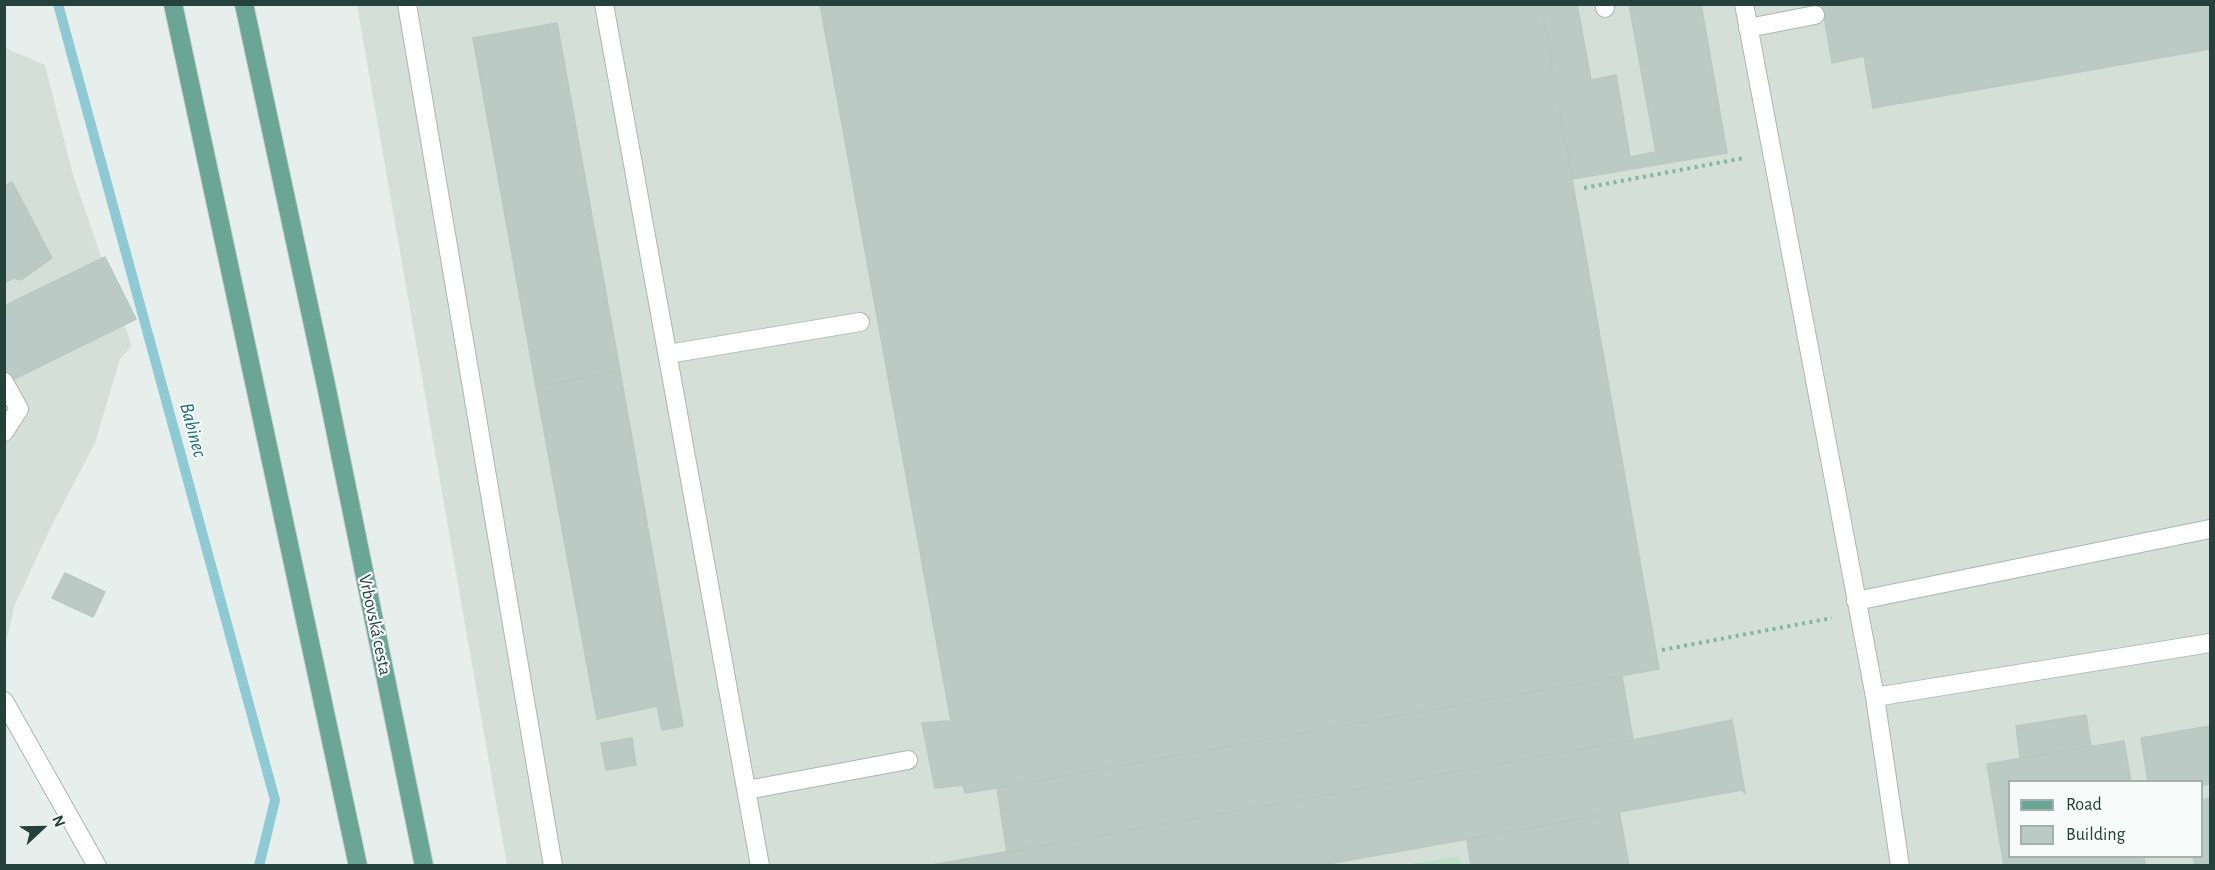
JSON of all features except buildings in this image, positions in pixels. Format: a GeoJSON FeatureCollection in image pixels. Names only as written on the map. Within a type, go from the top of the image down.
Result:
{"type":"FeatureCollection","features":[{"type":"Feature","properties":{"kind":"main road"},"geometry":{"type":"LineString","coordinates":[[173,4],[358,866]]}},
{"type":"Feature","properties":{"kind":"main road","name":"Vrbovská cesta"},"geometry":{"type":"LineString","coordinates":[[244,4],[326,385],[424,866]]}},
{"type":"Feature","properties":{"kind":"lane"},"geometry":{"type":"LineString","coordinates":[[407,4],[553,866]]}},
{"type":"Feature","properties":{"kind":"lane"},"geometry":{"type":"LineString","coordinates":[[604,4],[760,866]]}},
{"type":"Feature","properties":{"kind":"lane"},"geometry":{"type":"LineString","coordinates":[[1744,4],[1875,697],[1900,866]]}},
{"type":"Feature","properties":{"kind":"lane"},"geometry":{"type":"LineString","coordinates":[[1748,28],[1815,15]]}},
{"type":"Feature","properties":{"kind":"lane"},"geometry":{"type":"LineString","coordinates":[[668,354],[860,322]]}},
{"type":"Feature","properties":{"kind":"lane"},"geometry":{"type":"LineString","coordinates":[[4,382],[19,409],[4,432]]}},
{"type":"Feature","properties":{"kind":"lane"},"geometry":{"type":"LineString","coordinates":[[1857,608],[2211,529]]}},
{"type":"Feature","properties":{"kind":"lane"},"geometry":{"type":"LineString","coordinates":[[1875,697],[2211,643]]}},
{"type":"Feature","properties":{"kind":"lane"},"geometry":{"type":"LineString","coordinates":[[4,701],[97,866]]}},
{"type":"Feature","properties":{"kind":"lane"},"geometry":{"type":"LineString","coordinates":[[747,790],[908,760]]}},
{"type":"Feature","properties":{"kind":"path"},"geometry":{"type":"LineString","coordinates":[[1584,188],[1771,152]]}},
{"type":"Feature","properties":{"kind":"path"},"geometry":{"type":"LineString","coordinates":[[1662,650],[1857,608]]}},
{"type":"Feature","properties":{"kind":"shaded area"},"geometry":{"type":"Polygon","coordinates":[[[357,5],[2210,5],[2210,865],[507,865],[357,5]]]}},
{"type":"Feature","properties":{"kind":"shaded area"},"geometry":{"type":"Polygon","coordinates":[[[5,48],[45,65],[73,175],[132,346],[120,359],[95,443],[52,525],[15,604],[5,647],[5,48]]]}},
{"type":"Feature","properties":{"kind":"green space"},"geometry":{"type":"Polygon","coordinates":[[[1459,856],[1461,865],[1405,865],[1459,856]]]}},
{"type":"Feature","properties":{"kind":"waterway","name":"Babinec"},"geometry":{"type":"LineString","coordinates":[[58,4],[275,800],[259,866]]}}]}
